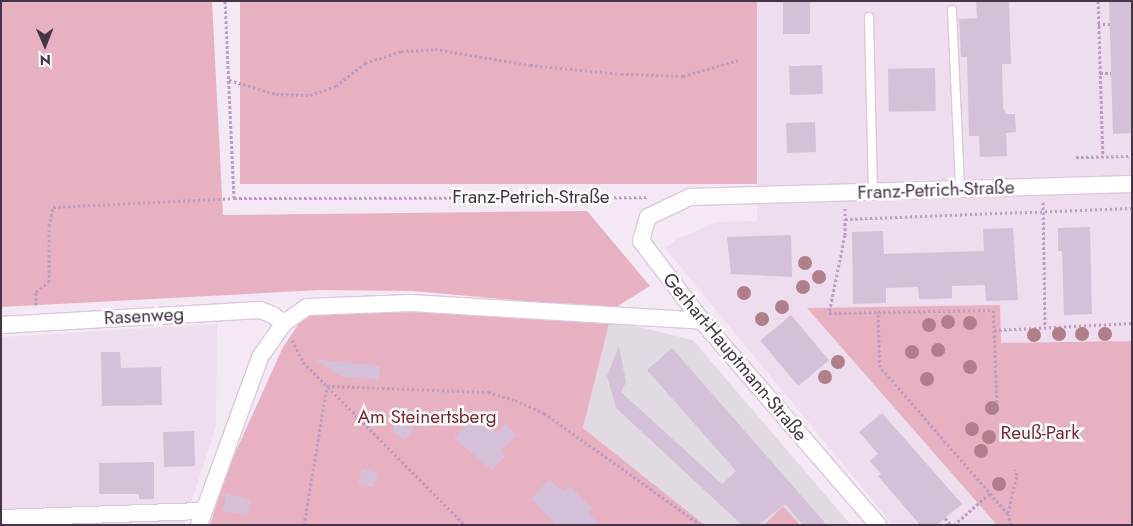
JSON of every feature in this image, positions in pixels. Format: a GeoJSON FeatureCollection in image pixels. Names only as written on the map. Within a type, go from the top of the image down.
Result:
{"type":"FeatureCollection","features":[{"type":"Feature","properties":{"kind":"street","name":"Franz-Petrich-Straße"},"geometry":{"type":"LineString","coordinates":[[690,197],[1132,184]]}},
{"type":"Feature","properties":{"kind":"street","name":"Gerhart-Hauptmann-Straße"},"geometry":{"type":"LineString","coordinates":[[690,197],[648,217],[641,241],[702,321],[878,525]]}},
{"type":"Feature","properties":{"kind":"street"},"geometry":{"type":"LineString","coordinates":[[1,518],[201,518],[260,358],[284,323],[307,307],[411,303],[702,321]]}},
{"type":"Feature","properties":{"kind":"street","name":"Rasenweg"},"geometry":{"type":"LineString","coordinates":[[1,324],[260,310],[273,314],[284,323]]}},
{"type":"Feature","properties":{"kind":"lane"},"geometry":{"type":"LineString","coordinates":[[952,10],[960,189]]}},
{"type":"Feature","properties":{"kind":"lane"},"geometry":{"type":"LineString","coordinates":[[869,17],[873,192]]}},
{"type":"Feature","properties":{"kind":"path"},"geometry":{"type":"LineString","coordinates":[[225,1],[234,198]]}},
{"type":"Feature","properties":{"kind":"path"},"geometry":{"type":"LineString","coordinates":[[1098,1],[1103,156]]}},
{"type":"Feature","properties":{"kind":"path"},"geometry":{"type":"LineString","coordinates":[[1098,24],[1110,24]]}},
{"type":"Feature","properties":{"kind":"path"},"geometry":{"type":"LineString","coordinates":[[229,80],[276,94],[310,95],[336,86],[365,63],[401,51],[435,49],[530,65],[621,74],[683,76],[738,60]]}},
{"type":"Feature","properties":{"kind":"path"},"geometry":{"type":"LineString","coordinates":[[1100,73],[1111,73]]}},
{"type":"Feature","properties":{"kind":"path"},"geometry":{"type":"LineString","coordinates":[[1076,157],[1132,156]]}},
{"type":"Feature","properties":{"kind":"path"},"geometry":{"type":"LineString","coordinates":[[1042,187],[1045,325]]}},
{"type":"Feature","properties":{"kind":"path"},"geometry":{"type":"LineString","coordinates":[[844,192],[845,235],[829,312],[993,310],[997,408],[1002,408]]}},
{"type":"Feature","properties":{"kind":"path","name":"Franz-Petrich-Straße"},"geometry":{"type":"LineString","coordinates":[[37,322],[36,292],[49,282],[48,249],[53,207],[234,198],[651,197]]}},
{"type":"Feature","properties":{"kind":"path"},"geometry":{"type":"LineString","coordinates":[[845,218],[1132,208]]}},
{"type":"Feature","properties":{"kind":"path"},"geometry":{"type":"LineString","coordinates":[[878,312],[880,367],[1008,514],[1011,525]]}},
{"type":"Feature","properties":{"kind":"path"},"geometry":{"type":"LineString","coordinates":[[284,323],[303,362],[465,525]]}},
{"type":"Feature","properties":{"kind":"path"},"geometry":{"type":"LineString","coordinates":[[994,330],[1045,325],[1132,323]]}},
{"type":"Feature","properties":{"kind":"path"},"geometry":{"type":"LineString","coordinates":[[304,525],[327,386]]}},
{"type":"Feature","properties":{"kind":"path"},"geometry":{"type":"LineString","coordinates":[[327,386],[488,392],[515,400],[544,413],[701,525]]}},
{"type":"Feature","properties":{"kind":"path"},"geometry":{"type":"LineString","coordinates":[[1008,514],[1017,475],[1015,469]]}},
{"type":"Feature","properties":{"kind":"path"},"geometry":{"type":"LineString","coordinates":[[945,518],[953,525],[990,493]]}},
{"type":"Feature","properties":{"kind":"path"},"geometry":{"type":"LineString","coordinates":[[459,525],[460,519]]}},
{"type":"Feature","properties":{"kind":"shaded area"},"geometry":{"type":"Polygon","coordinates":[[[757,1],[1132,1],[1132,525],[893,525],[665,248],[677,239],[716,222],[757,221],[757,1]]]}},
{"type":"Feature","properties":{"kind":"shaded area"},"geometry":{"type":"Polygon","coordinates":[[[610,320],[693,340],[851,525],[800,525],[783,507],[764,525],[705,525],[583,428],[610,320]]]}},
{"type":"Feature","properties":{"kind":"shaded area"},"geometry":{"type":"Polygon","coordinates":[[[217,324],[216,426],[184,525],[1,525],[1,337],[217,324]]]}},
{"type":"Feature","properties":{"kind":"green space"},"geometry":{"type":"Polygon","coordinates":[[[1,1],[212,1],[223,215],[587,211],[650,286],[613,309],[413,291],[320,290],[1,307],[1,1]]]}},
{"type":"Feature","properties":{"kind":"green space"},"geometry":{"type":"Polygon","coordinates":[[[240,1],[757,1],[757,184],[240,184],[240,1]]]}},
{"type":"Feature","properties":{"kind":"green space","name":"Reuß-Park"},"geometry":{"type":"Polygon","coordinates":[[[1000,305],[1001,343],[1132,341],[1132,525],[997,525],[807,308],[1000,305]]]}},
{"type":"Feature","properties":{"kind":"green space","name":"Am Steinertsberg"},"geometry":{"type":"Polygon","coordinates":[[[411,307],[610,320],[583,428],[705,525],[210,525],[227,471],[283,347],[300,322],[319,309],[411,307]]]}},
{"type":"Feature","properties":{"kind":"green space"},"geometry":{"type":"Polygon","coordinates":[[[783,506],[800,525],[764,525],[783,506]]]}},
{"type":"Feature","properties":{"kind":"building"},"geometry":{"type":"Polygon","coordinates":[[[783,1],[810,1],[810,34],[783,34],[783,1]]]}},
{"type":"Feature","properties":{"kind":"building"},"geometry":{"type":"Polygon","coordinates":[[[976,1],[1009,1],[1011,64],[1002,64],[1003,107],[1006,114],[1015,114],[1016,132],[1006,133],[1007,156],[980,157],[979,136],[969,136],[967,57],[961,57],[959,19],[977,18],[976,1]]]}},
{"type":"Feature","properties":{"kind":"building"},"geometry":{"type":"Polygon","coordinates":[[[1109,1],[1132,1],[1132,133],[1113,134],[1109,1]]]}},
{"type":"Feature","properties":{"kind":"building"},"geometry":{"type":"Polygon","coordinates":[[[822,65],[823,94],[790,95],[789,66],[822,65]]]}},
{"type":"Feature","properties":{"kind":"building"},"geometry":{"type":"Polygon","coordinates":[[[935,68],[936,111],[889,112],[888,69],[935,68]]]}},
{"type":"Feature","properties":{"kind":"building"},"geometry":{"type":"Polygon","coordinates":[[[815,122],[816,152],[787,153],[786,123],[815,122]]]}},
{"type":"Feature","properties":{"kind":"building"},"geometry":{"type":"Polygon","coordinates":[[[1090,227],[1092,314],[1064,315],[1062,251],[1058,251],[1058,228],[1090,227]]]}},
{"type":"Feature","properties":{"kind":"building"},"geometry":{"type":"Polygon","coordinates":[[[1013,228],[1018,300],[986,301],[985,285],[952,286],[952,298],[935,299],[919,299],[918,287],[886,288],[886,303],[853,304],[852,232],[883,231],[884,254],[984,251],[983,229],[1013,228]]]}},
{"type":"Feature","properties":{"kind":"building"},"geometry":{"type":"Polygon","coordinates":[[[791,235],[792,277],[731,274],[727,237],[791,235]]]}},
{"type":"Feature","properties":{"kind":"building"},"geometry":{"type":"Polygon","coordinates":[[[791,315],[829,360],[798,386],[760,341],[791,315]]]}},
{"type":"Feature","properties":{"kind":"building"},"geometry":{"type":"Polygon","coordinates":[[[619,346],[626,382],[621,392],[722,484],[736,471],[647,370],[672,348],[827,525],[803,525],[785,504],[759,525],[742,525],[616,408],[607,376],[619,346]]]}},
{"type":"Feature","properties":{"kind":"building"},"geometry":{"type":"Polygon","coordinates":[[[101,352],[120,352],[121,368],[161,367],[162,405],[102,406],[101,352]]]}},
{"type":"Feature","properties":{"kind":"building"},"geometry":{"type":"Polygon","coordinates":[[[315,359],[380,366],[379,380],[340,376],[315,359]]]}},
{"type":"Feature","properties":{"kind":"building"},"geometry":{"type":"Polygon","coordinates":[[[882,413],[962,504],[937,525],[920,525],[878,476],[881,474],[870,461],[878,454],[859,432],[882,413]]]}},
{"type":"Feature","properties":{"kind":"building"},"geometry":{"type":"Polygon","coordinates":[[[477,414],[497,433],[505,424],[517,435],[501,451],[506,455],[492,470],[454,438],[477,414]]]}},
{"type":"Feature","properties":{"kind":"building"},"geometry":{"type":"Polygon","coordinates":[[[401,417],[415,427],[405,440],[392,430],[401,417]]]}},
{"type":"Feature","properties":{"kind":"building"},"geometry":{"type":"Polygon","coordinates":[[[194,431],[195,466],[164,467],[163,432],[194,431]]]}},
{"type":"Feature","properties":{"kind":"building"},"geometry":{"type":"Polygon","coordinates":[[[154,462],[154,499],[139,499],[139,494],[99,494],[99,463],[154,462]]]}},
{"type":"Feature","properties":{"kind":"building"},"geometry":{"type":"Polygon","coordinates":[[[362,469],[378,473],[374,487],[358,484],[362,469]]]}},
{"type":"Feature","properties":{"kind":"building"},"geometry":{"type":"Polygon","coordinates":[[[549,480],[564,492],[570,486],[592,508],[588,513],[600,525],[557,525],[531,499],[549,480]]]}},
{"type":"Feature","properties":{"kind":"building"},"geometry":{"type":"Polygon","coordinates":[[[226,493],[251,500],[248,515],[223,511],[226,493]]]}}]}
